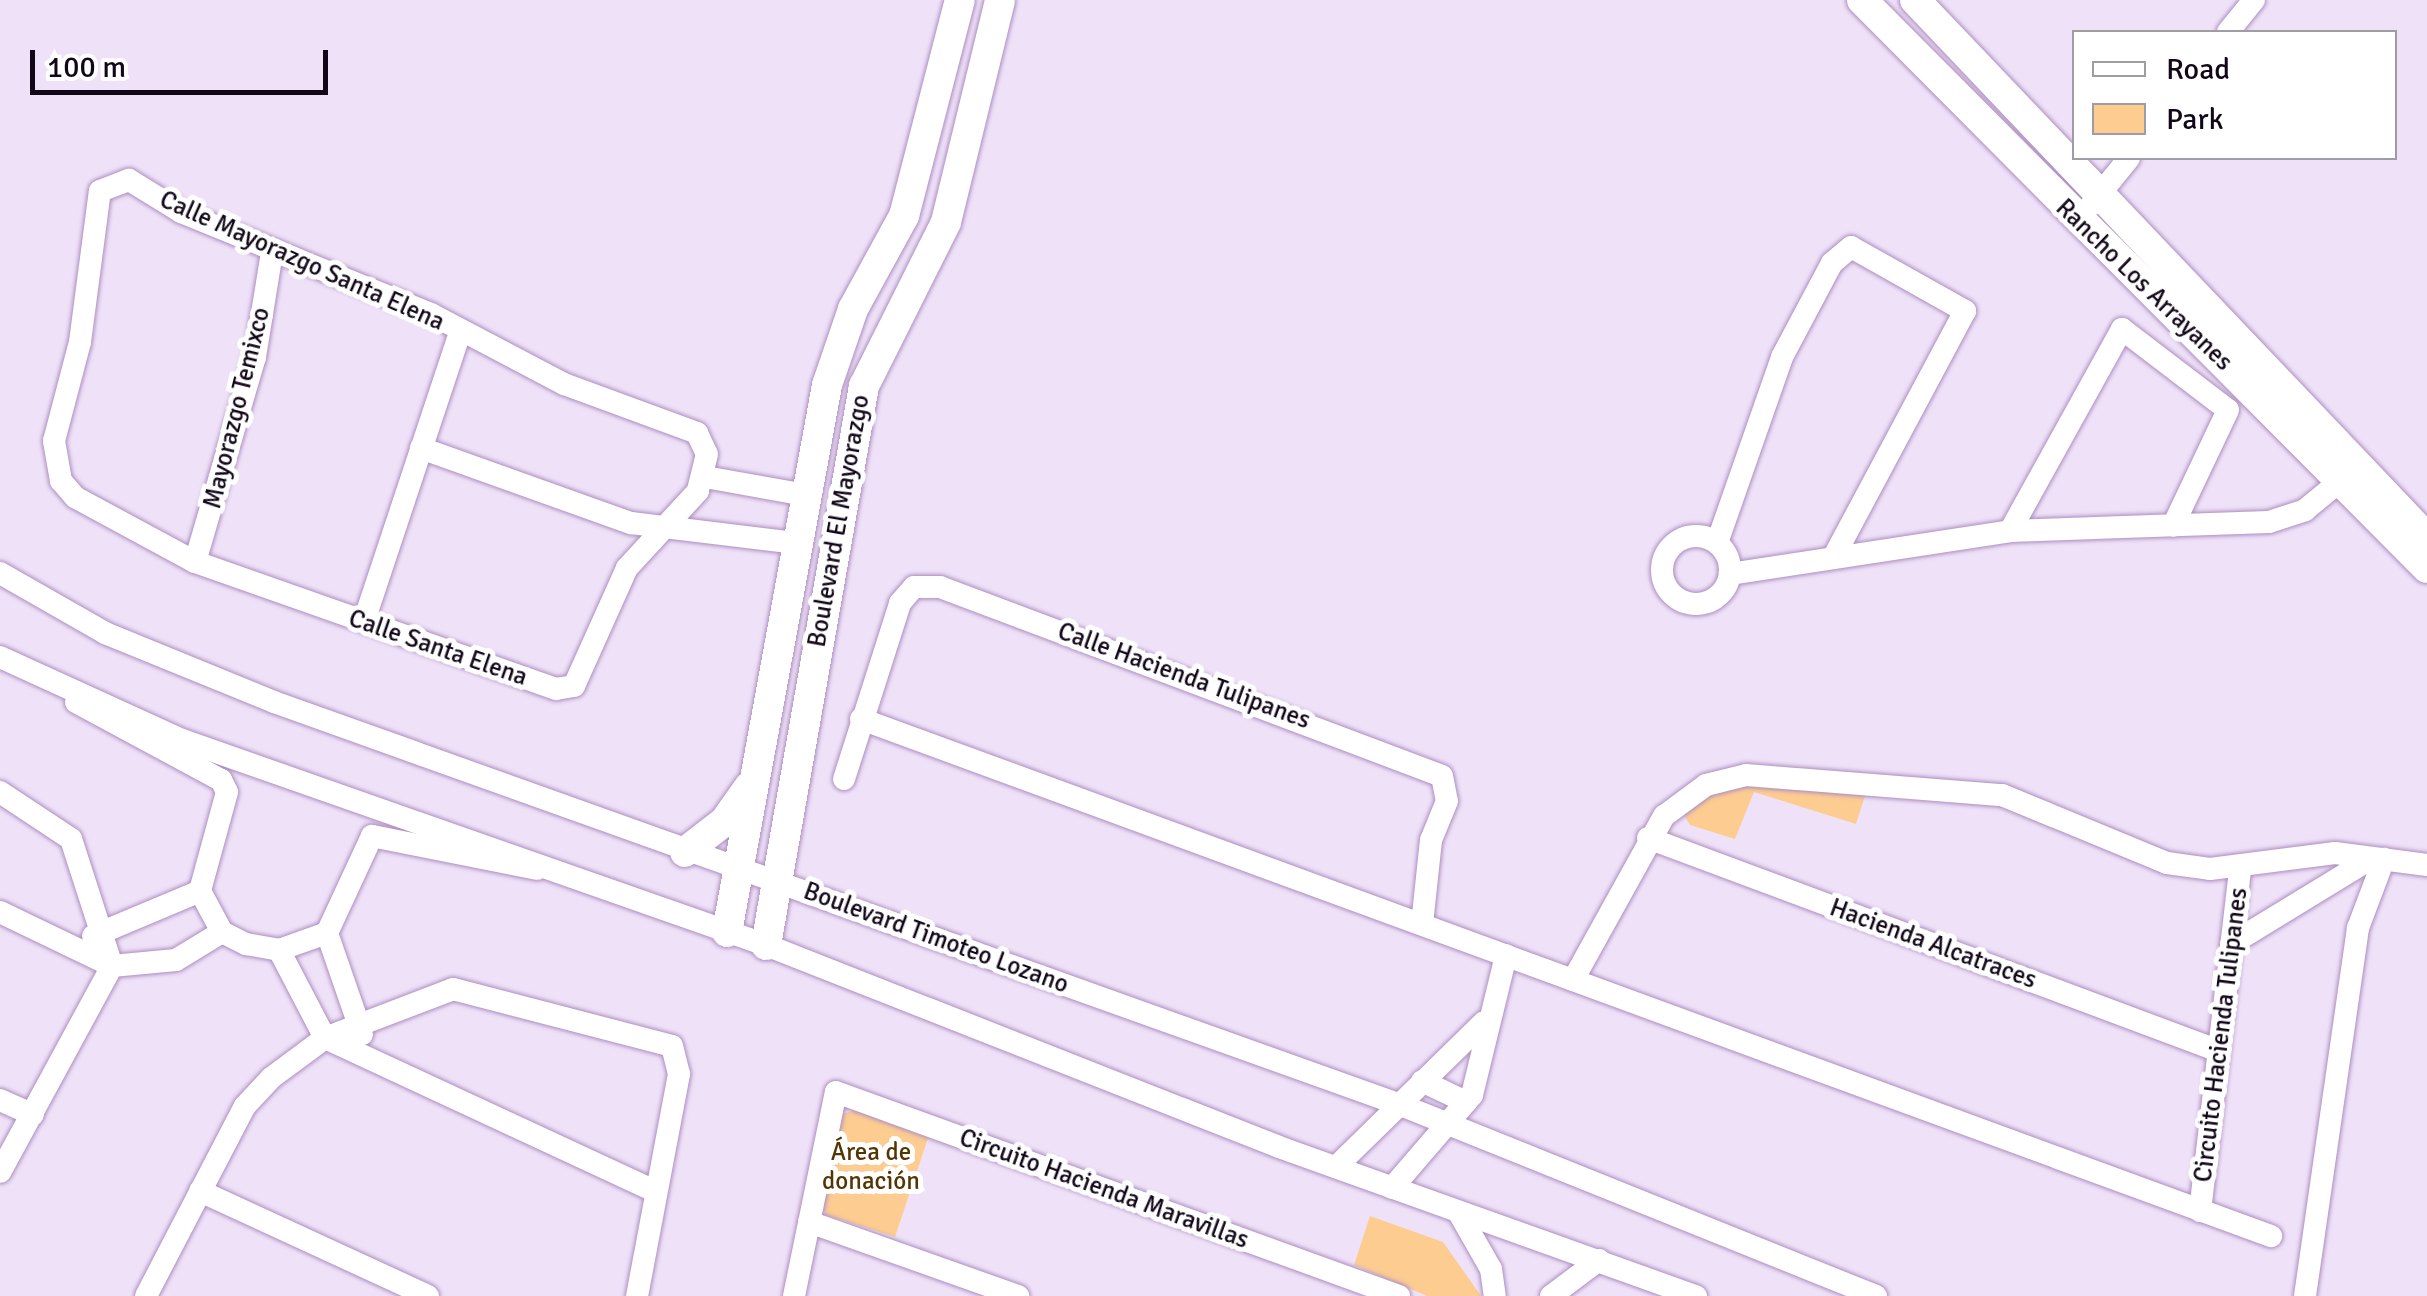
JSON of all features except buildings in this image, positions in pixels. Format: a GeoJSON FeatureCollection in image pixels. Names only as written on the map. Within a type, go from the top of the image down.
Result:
{"type":"FeatureCollection","features":[{"type":"Feature","properties":{"kind":"street","name":"Boulevard El Mayorazgo"},"geometry":{"type":"LineString","coordinates":[[727,932],[796,543],[836,352],[904,216],[960,0]]}},
{"type":"Feature","properties":{"kind":"street","name":"Boulevard El Mayorazgo"},"geometry":{"type":"LineString","coordinates":[[766,945],[774,880],[864,386],[946,222],[1000,0]]}},
{"type":"Feature","properties":{"kind":"street","name":"Rancho Los Arrayanes"},"geometry":{"type":"LineString","coordinates":[[1862,0],[2087,210],[2427,538]]}},
{"type":"Feature","properties":{"kind":"street","name":"Rancho Los Arrayanes"},"geometry":{"type":"LineString","coordinates":[[1915,0],[2087,210],[2339,482],[2427,568]]}},
{"type":"Feature","properties":{"kind":"street"},"geometry":{"type":"LineString","coordinates":[[2230,30],[2254,0]]}},
{"type":"Feature","properties":{"kind":"street"},"geometry":{"type":"LineString","coordinates":[[2087,210],[2128,160]]}},
{"type":"Feature","properties":{"kind":"street","name":"Calle Mayorazgo Santa Elena"},"geometry":{"type":"LineString","coordinates":[[56,467],[100,191],[128,180],[272,252],[460,332],[564,384],[687,427],[704,442],[704,477]]}},
{"type":"Feature","properties":{"kind":"street"},"geometry":{"type":"LineString","coordinates":[[1730,574],[1717,543],[1782,357],[1832,262],[1852,247],[1965,311],[1833,558]]}},
{"type":"Feature","properties":{"kind":"street","name":"Mayorazgo Temixco"},"geometry":{"type":"LineString","coordinates":[[196,562],[255,356],[272,252]]}},
{"type":"Feature","properties":{"kind":"street"},"geometry":{"type":"LineString","coordinates":[[2010,531],[2122,328],[2228,410],[2173,526]]}},
{"type":"Feature","properties":{"kind":"street"},"geometry":{"type":"LineString","coordinates":[[364,621],[460,332]]}},
{"type":"Feature","properties":{"kind":"street"},"geometry":{"type":"LineString","coordinates":[[422,448],[664,530],[796,543],[822,535],[840,514]]}},
{"type":"Feature","properties":{"kind":"street","name":"Calle Santa Elena"},"geometry":{"type":"LineString","coordinates":[[56,467],[75,497],[196,562],[556,689],[574,686],[612,594],[704,477]]}},
{"type":"Feature","properties":{"kind":"street"},"geometry":{"type":"LineString","coordinates":[[704,477],[806,494]]}},
{"type":"Feature","properties":{"kind":"street"},"geometry":{"type":"LineString","coordinates":[[1717,543],[1676,542],[1662,579],[1674,597],[1704,604],[1730,574],[2010,531],[2173,526],[2288,517],[2339,482]]}},
{"type":"Feature","properties":{"kind":"street","name":"Boulevard Timoteo Lozano"},"geometry":{"type":"LineString","coordinates":[[0,573],[106,633],[257,695],[685,852],[774,880],[1402,1106],[1876,1296]]}},
{"type":"Feature","properties":{"kind":"street","name":"Calle Hacienda Tulipanes"},"geometry":{"type":"LineString","coordinates":[[844,779],[900,603],[925,585],[1420,761],[1442,776],[1447,801],[1431,840],[1422,924]]}},
{"type":"Feature","properties":{"kind":"street"},"geometry":{"type":"LineString","coordinates":[[0,657],[182,740],[766,945],[1336,1167],[1696,1296]]}},
{"type":"Feature","properties":{"kind":"street"},"geometry":{"type":"LineString","coordinates":[[57,681],[76,702],[221,780],[227,792],[200,891],[222,932],[279,950],[327,932],[372,836],[508,870],[553,868]]}},
{"type":"Feature","properties":{"kind":"street"},"geometry":{"type":"LineString","coordinates":[[860,719],[1506,955],[1484,1022],[1466,1102],[1392,1188]]}},
{"type":"Feature","properties":{"kind":"street","name":"Circuito Hacienda Tulipanes"},"geometry":{"type":"LineString","coordinates":[[1573,980],[1648,838],[1681,801],[1724,779],[1848,777],[2002,795],[2167,862],[2240,869],[2200,1211]]}},
{"type":"Feature","properties":{"kind":"street"},"geometry":{"type":"LineString","coordinates":[[685,852],[725,821],[753,780]]}},
{"type":"Feature","properties":{"kind":"street"},"geometry":{"type":"LineString","coordinates":[[0,792],[62,827],[107,930],[112,966],[0,1172]]}},
{"type":"Feature","properties":{"kind":"street","name":"Hacienda Alcatraces"},"geometry":{"type":"LineString","coordinates":[[1648,838],[2219,1051]]}},
{"type":"Feature","properties":{"kind":"street"},"geometry":{"type":"LineString","coordinates":[[2301,856],[2316,898]]}},
{"type":"Feature","properties":{"kind":"street"},"geometry":{"type":"LineString","coordinates":[[2240,869],[2301,856],[2427,865]]}},
{"type":"Feature","properties":{"kind":"street"},"geometry":{"type":"LineString","coordinates":[[2231,944],[2316,898],[2375,860]]}},
{"type":"Feature","properties":{"kind":"street"},"geometry":{"type":"LineString","coordinates":[[2305,1296],[2358,928],[2375,860]]}},
{"type":"Feature","properties":{"kind":"street"},"geometry":{"type":"LineString","coordinates":[[72,945],[200,891]]}},
{"type":"Feature","properties":{"kind":"street"},"geometry":{"type":"LineString","coordinates":[[0,912],[112,966],[176,960],[222,932]]}},
{"type":"Feature","properties":{"kind":"street"},"geometry":{"type":"LineString","coordinates":[[327,932],[360,1023],[366,1057]]}},
{"type":"Feature","properties":{"kind":"street"},"geometry":{"type":"LineString","coordinates":[[279,950],[325,1038],[654,1191]]}},
{"type":"Feature","properties":{"kind":"street","name":"Circuito Hacienda Tulipanes"},"geometry":{"type":"LineString","coordinates":[[1506,955],[2271,1236]]}},
{"type":"Feature","properties":{"kind":"street"},"geometry":{"type":"LineString","coordinates":[[146,1296],[245,1106],[325,1038],[453,990],[660,1037],[679,1074],[636,1296]]}},
{"type":"Feature","properties":{"kind":"street"},"geometry":{"type":"LineString","coordinates":[[1336,1167],[1484,1022]]}},
{"type":"Feature","properties":{"kind":"street"},"geometry":{"type":"LineString","coordinates":[[1422,1081],[1466,1102]]}},
{"type":"Feature","properties":{"kind":"street","name":"Circuito Hacienda Maravillas"},"geometry":{"type":"LineString","coordinates":[[794,1296],[836,1092],[1399,1296]]}},
{"type":"Feature","properties":{"kind":"street"},"geometry":{"type":"LineString","coordinates":[[0,1100],[33,1115]]}},
{"type":"Feature","properties":{"kind":"street"},"geometry":{"type":"LineString","coordinates":[[200,1191],[428,1296]]}},
{"type":"Feature","properties":{"kind":"street"},"geometry":{"type":"LineString","coordinates":[[1459,1213],[1491,1269],[1495,1296]]}},
{"type":"Feature","properties":{"kind":"street"},"geometry":{"type":"LineString","coordinates":[[809,1222],[1018,1296]]}},
{"type":"Feature","properties":{"kind":"street"},"geometry":{"type":"LineString","coordinates":[[1550,1296],[1599,1260]]}},
{"type":"Feature","properties":{"kind":"green space"},"geometry":{"type":"Polygon","coordinates":[[[1870,780],[1856,824],[1754,792],[1735,839],[1690,825],[1683,813],[1710,788],[1870,780]]]}},
{"type":"Feature","properties":{"kind":"green space","name":"Área de donación"},"geometry":{"type":"Polygon","coordinates":[[[856,1110],[928,1138],[895,1237],[826,1215],[819,1194],[842,1114],[856,1110]]]}},
{"type":"Feature","properties":{"kind":"green space"},"geometry":{"type":"Polygon","coordinates":[[[1370,1216],[1443,1242],[1481,1296],[1427,1296],[1354,1265],[1370,1216]]]}}]}
